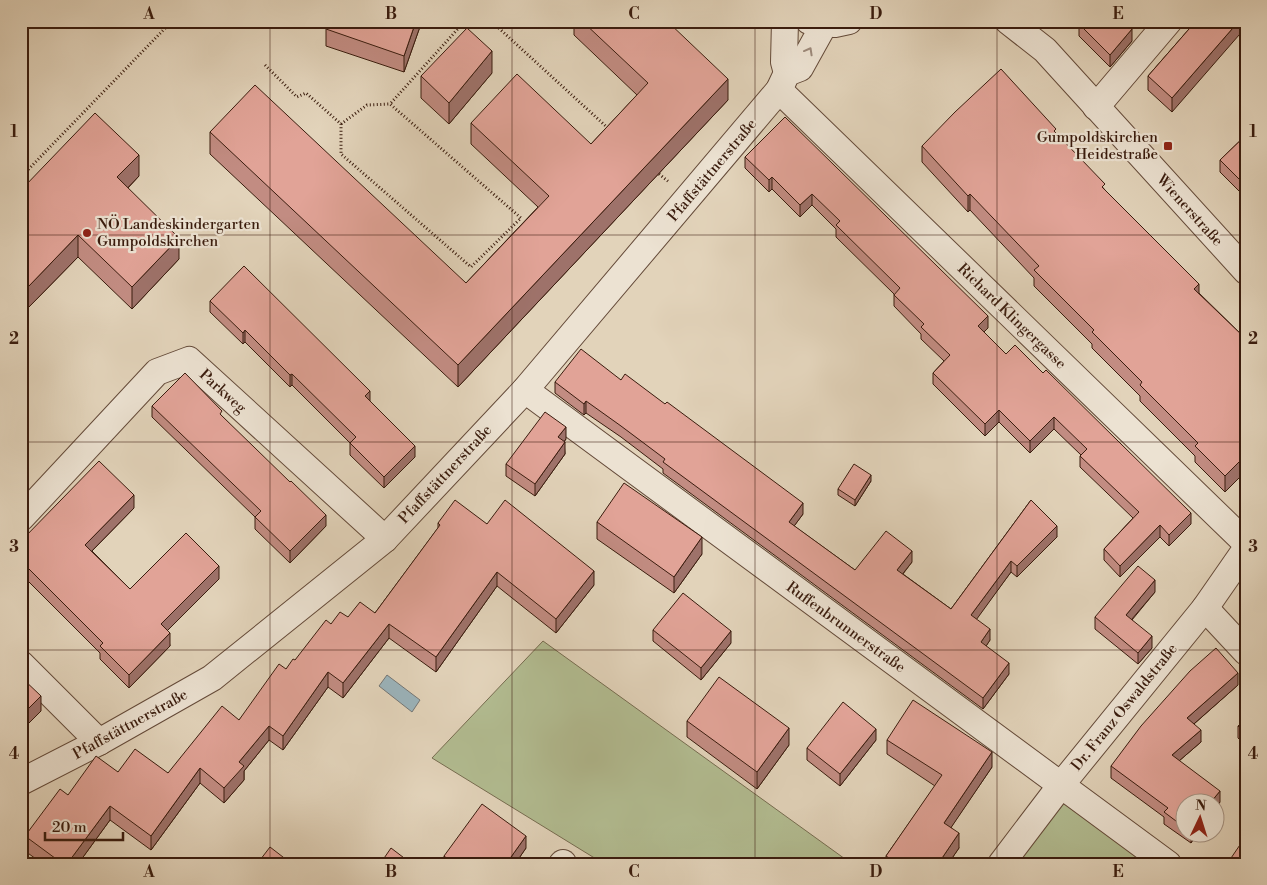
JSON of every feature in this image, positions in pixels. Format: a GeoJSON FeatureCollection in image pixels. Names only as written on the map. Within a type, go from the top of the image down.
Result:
{"type":"FeatureCollection","features":[{"type":"Feature","properties":{"kind":"street"},"geometry":{"type":"LineString","coordinates":[[783,82],[785,21]]}},
{"type":"Feature","properties":{"kind":"street","name":"Wienerstraße"},"geometry":{"type":"LineString","coordinates":[[1008,21],[1044,50],[1246,271]]}},
{"type":"Feature","properties":{"kind":"street"},"geometry":{"type":"LineString","coordinates":[[1096,107],[1169,21]]}},
{"type":"Feature","properties":{"kind":"street","name":"Pfaffstättnerstraße"},"geometry":{"type":"LineString","coordinates":[[21,782],[99,742],[212,678],[385,539],[524,390],[783,82],[800,68],[828,22]]}},
{"type":"Feature","properties":{"kind":"street","name":"Richard Klingergasse"},"geometry":{"type":"LineString","coordinates":[[783,82],[1246,543]]}},
{"type":"Feature","properties":{"kind":"street","name":"Parkweg"},"geometry":{"type":"LineString","coordinates":[[21,518],[157,372],[189,360],[385,539]]}},
{"type":"Feature","properties":{"kind":"street","name":"Ruffenbrunnerstraße"},"geometry":{"type":"LineString","coordinates":[[524,390],[1168,864]]}},
{"type":"Feature","properties":{"kind":"street","name":"Dr. Franz Oswaldstraße"},"geometry":{"type":"LineString","coordinates":[[1001,864],[1061,785],[1205,608],[1246,549]]}},
{"type":"Feature","properties":{"kind":"street"},"geometry":{"type":"LineString","coordinates":[[1205,608],[1246,652]]}},
{"type":"Feature","properties":{"kind":"street"},"geometry":{"type":"LineString","coordinates":[[21,664],[99,742]]}},
{"type":"Feature","properties":{"kind":"path"},"geometry":{"type":"LineString","coordinates":[[21,178],[172,21]]}},
{"type":"Feature","properties":{"kind":"path"},"geometry":{"type":"LineString","coordinates":[[390,104],[465,21]]}},
{"type":"Feature","properties":{"kind":"path"},"geometry":{"type":"LineString","coordinates":[[490,21],[611,130]]}},
{"type":"Feature","properties":{"kind":"path"},"geometry":{"type":"LineString","coordinates":[[265,65],[297,97],[306,93],[341,124],[341,154],[471,268],[521,218],[390,104],[367,105],[341,124]]}},
{"type":"Feature","properties":{"kind":"green space"},"geometry":{"type":"Polygon","coordinates":[[[543,641],[852,864],[600,864],[601,862],[432,758],[543,641]]]}},
{"type":"Feature","properties":{"kind":"green space"},"geometry":{"type":"Polygon","coordinates":[[[1060,798],[1148,864],[1008,864],[1060,798]]]}},
{"type":"Feature","properties":{"kind":"water"},"geometry":{"type":"Polygon","coordinates":[[[387,675],[420,700],[412,712],[379,686],[387,675]]]}},
{"type":"Feature","properties":{"kind":"building"},"geometry":{"type":"Polygon","coordinates":[[[328,21],[416,21],[404,56],[326,29],[328,21]]]}},
{"type":"Feature","properties":{"kind":"building"},"geometry":{"type":"Polygon","coordinates":[[[582,21],[667,21],[728,79],[458,365],[210,132],[255,85],[466,283],[549,196],[471,123],[517,74],[591,144],[648,83],[582,21]]]}},
{"type":"Feature","properties":{"kind":"building"},"geometry":{"type":"Polygon","coordinates":[[[1082,21],[1124,21],[1132,29],[1110,55],[1079,24],[1082,21]]]}},
{"type":"Feature","properties":{"kind":"building"},"geometry":{"type":"Polygon","coordinates":[[[1196,21],[1239,21],[1172,98],[1148,76],[1196,21]]]}},
{"type":"Feature","properties":{"kind":"building"},"geometry":{"type":"Polygon","coordinates":[[[467,28],[492,51],[449,103],[421,76],[467,28]]]}},
{"type":"Feature","properties":{"kind":"building"},"geometry":{"type":"Polygon","coordinates":[[[1001,69],[1056,129],[1054,131],[1105,184],[1102,187],[1199,284],[1194,289],[1246,339],[1246,455],[1225,476],[1195,446],[1198,443],[1140,385],[1142,382],[1092,332],[1094,330],[1034,270],[1039,266],[970,194],[968,196],[922,146],[1001,69]]]}},
{"type":"Feature","properties":{"kind":"building","name":"NÖ Landeskindergarten Gumpoldskirchen"},"geometry":{"type":"Polygon","coordinates":[[[95,113],[139,155],[117,177],[179,238],[132,287],[78,235],[28,287],[21,280],[21,186],[23,188],[95,113]]]}},
{"type":"Feature","properties":{"kind":"building"},"geometry":{"type":"Polygon","coordinates":[[[785,117],[988,316],[978,326],[1006,354],[1015,345],[1043,373],[1046,370],[1191,513],[1169,535],[1160,525],[1120,566],[1104,549],[1139,512],[1080,456],[1087,449],[1054,417],[1030,441],[999,410],[985,424],[933,373],[950,355],[921,327],[924,324],[894,295],[900,288],[836,225],[840,221],[812,194],[800,205],[772,177],[769,180],[745,157],[785,117]]]}},
{"type":"Feature","properties":{"kind":"building"},"geometry":{"type":"Polygon","coordinates":[[[1246,135],[1246,186],[1220,160],[1246,135]]]}},
{"type":"Feature","properties":{"kind":"building"},"geometry":{"type":"Polygon","coordinates":[[[244,266],[370,391],[365,396],[415,446],[384,477],[350,443],[356,437],[245,330],[243,333],[210,301],[244,266]]]}},
{"type":"Feature","properties":{"kind":"building"},"geometry":{"type":"Polygon","coordinates":[[[581,349],[621,380],[625,374],[665,404],[667,402],[803,503],[789,522],[855,570],[886,531],[912,551],[897,570],[951,609],[1031,500],[1057,526],[1017,566],[1011,561],[971,615],[990,629],[981,642],[1009,663],[983,698],[663,462],[665,459],[621,426],[586,401],[584,404],[555,382],[581,349]]]}},
{"type":"Feature","properties":{"kind":"building"},"geometry":{"type":"Polygon","coordinates":[[[185,373],[222,411],[220,414],[326,515],[290,551],[255,517],[261,511],[152,406],[185,373]]]}},
{"type":"Feature","properties":{"kind":"building"},"geometry":{"type":"Polygon","coordinates":[[[545,412],[566,427],[558,437],[565,442],[535,484],[506,464],[545,412]]]}},
{"type":"Feature","properties":{"kind":"building"},"geometry":{"type":"Polygon","coordinates":[[[99,461],[134,495],[85,545],[130,589],[186,533],[219,566],[161,624],[170,633],[129,675],[100,646],[103,643],[21,561],[21,541],[99,461]]]}},
{"type":"Feature","properties":{"kind":"building"},"geometry":{"type":"Polygon","coordinates":[[[854,464],[871,475],[855,500],[838,489],[854,464]]]}},
{"type":"Feature","properties":{"kind":"building"},"geometry":{"type":"Polygon","coordinates":[[[624,483],[702,537],[674,577],[597,522],[624,483]]]}},
{"type":"Feature","properties":{"kind":"building"},"geometry":{"type":"Polygon","coordinates":[[[455,500],[487,524],[505,500],[594,571],[556,619],[497,572],[436,657],[389,624],[343,683],[328,672],[283,736],[269,726],[239,762],[244,766],[224,788],[200,768],[151,836],[110,806],[67,864],[63,864],[25,836],[60,789],[68,795],[96,756],[118,772],[135,749],[168,773],[222,706],[239,720],[279,664],[286,669],[326,620],[331,624],[340,612],[348,617],[360,602],[375,613],[440,525],[438,523],[455,500]]]}},
{"type":"Feature","properties":{"kind":"building"},"geometry":{"type":"Polygon","coordinates":[[[1138,566],[1155,580],[1126,615],[1152,636],[1138,653],[1095,617],[1138,566]]]}},
{"type":"Feature","properties":{"kind":"building"},"geometry":{"type":"Polygon","coordinates":[[[683,593],[731,631],[701,668],[653,630],[683,593]]]}},
{"type":"Feature","properties":{"kind":"building"},"geometry":{"type":"Polygon","coordinates":[[[1216,648],[1238,673],[1187,718],[1201,730],[1172,755],[1220,791],[1174,792],[1174,820],[1164,812],[1168,808],[1111,766],[1141,726],[1190,671],[1216,648]]]}},
{"type":"Feature","properties":{"kind":"building"},"geometry":{"type":"Polygon","coordinates":[[[21,677],[41,696],[21,716],[21,677]]]}},
{"type":"Feature","properties":{"kind":"building"},"geometry":{"type":"Polygon","coordinates":[[[719,677],[789,728],[757,772],[687,721],[719,677]]]}},
{"type":"Feature","properties":{"kind":"building"},"geometry":{"type":"Polygon","coordinates":[[[913,700],[992,752],[944,823],[959,833],[938,864],[898,864],[886,856],[942,775],[887,740],[913,700]]]}},
{"type":"Feature","properties":{"kind":"building"},"geometry":{"type":"Polygon","coordinates":[[[843,702],[876,729],[840,774],[807,748],[843,702]]]}},
{"type":"Feature","properties":{"kind":"building"},"geometry":{"type":"Polygon","coordinates":[[[1246,719],[1246,734],[1238,726],[1246,719]]]}},
{"type":"Feature","properties":{"kind":"building"},"geometry":{"type":"Polygon","coordinates":[[[482,804],[526,836],[506,864],[454,864],[444,856],[482,804]]]}},
{"type":"Feature","properties":{"kind":"building"},"geometry":{"type":"Polygon","coordinates":[[[1246,836],[1246,864],[1234,864],[1229,861],[1246,836]]]}},
{"type":"Feature","properties":{"kind":"building"},"geometry":{"type":"Polygon","coordinates":[[[270,847],[292,864],[257,864],[270,847]]]}},
{"type":"Feature","properties":{"kind":"building"},"geometry":{"type":"Polygon","coordinates":[[[391,848],[412,864],[380,864],[391,848]]]}},
{"type":"Feature","properties":{"kind":"place","name":"Gumpoldskirchen Heidestraße"},"geometry":{"type":"Point","coordinates":[1168,146]}},
{"type":"Feature","properties":{"kind":"place","name":"NÖ Landeskindergarten Gumpoldskirchen"},"geometry":{"type":"Point","coordinates":[87,233]}}]}
